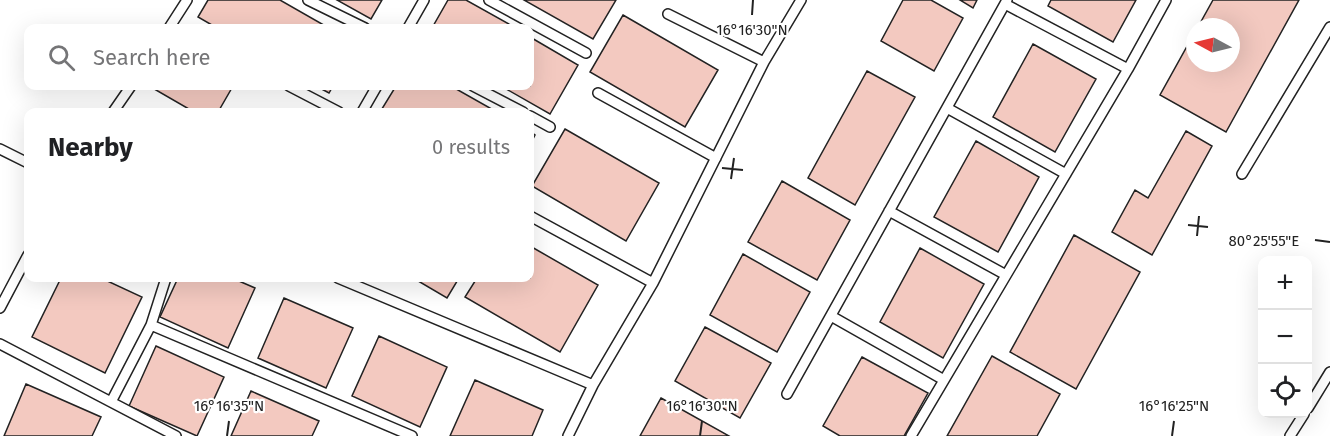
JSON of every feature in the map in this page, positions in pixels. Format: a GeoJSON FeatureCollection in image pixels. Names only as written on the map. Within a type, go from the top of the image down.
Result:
{"type":"FeatureCollection","features":[{"type":"Feature","properties":{"kind":"lane"},"geometry":{"type":"LineString","coordinates":[[172,24],[187,0]]}},
{"type":"Feature","properties":{"kind":"lane"},"geometry":{"type":"LineString","coordinates":[[308,0],[357,24]]}},
{"type":"Feature","properties":{"kind":"lane"},"geometry":{"type":"LineString","coordinates":[[410,24],[424,0]]}},
{"type":"Feature","properties":{"kind":"lane"},"geometry":{"type":"LineString","coordinates":[[489,0],[533,24]]}},
{"type":"Feature","properties":{"kind":"lane"},"geometry":{"type":"LineString","coordinates":[[568,436],[593,385],[653,283],[764,62],[801,0]]}},
{"type":"Feature","properties":{"kind":"lane"},"geometry":{"type":"LineString","coordinates":[[911,436],[1128,69],[1166,0]]}},
{"type":"Feature","properties":{"kind":"lane"},"geometry":{"type":"LineString","coordinates":[[787,394],[1006,2],[1128,69]]}},
{"type":"Feature","properties":{"kind":"lane"},"geometry":{"type":"LineString","coordinates":[[668,14],[764,62]]}},
{"type":"Feature","properties":{"kind":"lane"},"geometry":{"type":"LineString","coordinates":[[534,25],[586,53]]}},
{"type":"Feature","properties":{"kind":"lane"},"geometry":{"type":"LineString","coordinates":[[1242,174],[1330,27]]}},
{"type":"Feature","properties":{"kind":"lane"},"geometry":{"type":"LineString","coordinates":[[116,108],[128,90]]}},
{"type":"Feature","properties":{"kind":"lane"},"geometry":{"type":"LineString","coordinates":[[297,90],[331,108]]}},
{"type":"Feature","properties":{"kind":"lane"},"geometry":{"type":"LineString","coordinates":[[364,108],[375,90]]}},
{"type":"Feature","properties":{"kind":"lane"},"geometry":{"type":"LineString","coordinates":[[481,90],[515,108]]}},
{"type":"Feature","properties":{"kind":"lane"},"geometry":{"type":"LineString","coordinates":[[598,93],[716,158]]}},
{"type":"Feature","properties":{"kind":"lane"},"geometry":{"type":"LineString","coordinates":[[947,108],[1066,174]]}},
{"type":"Feature","properties":{"kind":"lane"},"geometry":{"type":"LineString","coordinates":[[534,118],[550,127]]}},
{"type":"Feature","properties":{"kind":"lane"},"geometry":{"type":"LineString","coordinates":[[0,148],[24,161]]}},
{"type":"Feature","properties":{"kind":"lane"},"geometry":{"type":"LineString","coordinates":[[889,211],[1006,275]]}},
{"type":"Feature","properties":{"kind":"lane"},"geometry":{"type":"LineString","coordinates":[[534,218],[653,283]]}},
{"type":"Feature","properties":{"kind":"lane"},"geometry":{"type":"LineString","coordinates":[[0,308],[24,263]]}},
{"type":"Feature","properties":{"kind":"lane"},"geometry":{"type":"LineString","coordinates":[[111,402],[151,325],[165,282]]}},
{"type":"Feature","properties":{"kind":"lane"},"geometry":{"type":"LineString","coordinates":[[348,282],[593,385]]}},
{"type":"Feature","properties":{"kind":"lane"},"geometry":{"type":"LineString","coordinates":[[831,316],[944,380]]}},
{"type":"Feature","properties":{"kind":"lane"},"geometry":{"type":"LineString","coordinates":[[151,325],[412,436]]}},
{"type":"Feature","properties":{"kind":"lane"},"geometry":{"type":"LineString","coordinates":[[0,344],[176,436]]}},
{"type":"Feature","properties":{"kind":"lane"},"geometry":{"type":"LineString","coordinates":[[1312,401],[1330,372]]}},
{"type":"Feature","properties":{"kind":"lane"},"geometry":{"type":"LineString","coordinates":[[1290,436],[1301,418]]}},
{"type":"Feature","properties":{"kind":"building"},"geometry":{"type":"Polygon","coordinates":[[[208,0],[280,0],[322,24],[210,24],[198,17],[208,0]]]}},
{"type":"Feature","properties":{"kind":"building"},"geometry":{"type":"Polygon","coordinates":[[[337,0],[382,0],[371,19],[337,0]]]}},
{"type":"Feature","properties":{"kind":"building"},"geometry":{"type":"Polygon","coordinates":[[[448,0],[466,0],[509,24],[434,24],[448,0]]]}},
{"type":"Feature","properties":{"kind":"building"},"geometry":{"type":"Polygon","coordinates":[[[524,0],[616,0],[593,39],[524,0]]]}},
{"type":"Feature","properties":{"kind":"building"},"geometry":{"type":"Polygon","coordinates":[[[903,0],[931,0],[963,18],[934,71],[881,41],[903,0]]]}},
{"type":"Feature","properties":{"kind":"building"},"geometry":{"type":"Polygon","coordinates":[[[960,0],[977,0],[973,8],[960,0]]]}},
{"type":"Feature","properties":{"kind":"building"},"geometry":{"type":"Polygon","coordinates":[[[1051,0],[1136,0],[1113,42],[1048,6],[1051,0]]]}},
{"type":"Feature","properties":{"kind":"building"},"geometry":{"type":"Polygon","coordinates":[[[1213,0],[1299,0],[1226,132],[1160,95],[1186,48],[1186,72],[1240,72],[1240,18],[1203,18],[1213,0]]]}},
{"type":"Feature","properties":{"kind":"building"},"geometry":{"type":"Polygon","coordinates":[[[623,15],[718,70],[685,127],[590,72],[623,15]]]}},
{"type":"Feature","properties":{"kind":"building"},"geometry":{"type":"Polygon","coordinates":[[[534,39],[578,65],[550,114],[508,90],[534,90],[534,39]]]}},
{"type":"Feature","properties":{"kind":"building"},"geometry":{"type":"Polygon","coordinates":[[[1033,44],[1096,79],[1055,152],[993,117],[1033,44]]]}},
{"type":"Feature","properties":{"kind":"building"},"geometry":{"type":"Polygon","coordinates":[[[867,71],[915,97],[855,205],[808,178],[867,71]]]}},
{"type":"Feature","properties":{"kind":"building"},"geometry":{"type":"Polygon","coordinates":[[[156,90],[231,90],[220,108],[187,108],[156,90]]]}},
{"type":"Feature","properties":{"kind":"building"},"geometry":{"type":"Polygon","coordinates":[[[394,90],[458,90],[490,108],[382,108],[394,90]]]}},
{"type":"Feature","properties":{"kind":"building"},"geometry":{"type":"Polygon","coordinates":[[[565,129],[659,183],[626,241],[534,187],[534,183],[565,129]]]}},
{"type":"Feature","properties":{"kind":"building"},"geometry":{"type":"Polygon","coordinates":[[[1186,131],[1212,146],[1152,255],[1112,232],[1135,190],[1148,198],[1186,131]]]}},
{"type":"Feature","properties":{"kind":"building"},"geometry":{"type":"Polygon","coordinates":[[[976,141],[1039,177],[998,252],[934,217],[976,141]]]}},
{"type":"Feature","properties":{"kind":"building"},"geometry":{"type":"Polygon","coordinates":[[[782,181],[850,220],[817,280],[748,242],[782,181]]]}},
{"type":"Feature","properties":{"kind":"building"},"geometry":{"type":"Polygon","coordinates":[[[1074,235],[1140,272],[1076,389],[1010,352],[1074,235]]]}},
{"type":"Feature","properties":{"kind":"building"},"geometry":{"type":"Polygon","coordinates":[[[534,248],[598,285],[560,352],[465,297],[474,282],[534,282],[534,248]]]}},
{"type":"Feature","properties":{"kind":"building"},"geometry":{"type":"Polygon","coordinates":[[[920,248],[984,284],[943,358],[880,322],[920,248]]]}},
{"type":"Feature","properties":{"kind":"building"},"geometry":{"type":"Polygon","coordinates":[[[743,254],[810,292],[777,352],[710,315],[743,254]]]}},
{"type":"Feature","properties":{"kind":"building"},"geometry":{"type":"Polygon","coordinates":[[[59,282],[110,282],[142,297],[105,373],[32,337],[59,282]]]}},
{"type":"Feature","properties":{"kind":"building"},"geometry":{"type":"Polygon","coordinates":[[[176,282],[241,282],[255,288],[228,348],[160,317],[176,282]]]}},
{"type":"Feature","properties":{"kind":"building"},"geometry":{"type":"Polygon","coordinates":[[[420,282],[457,282],[447,298],[420,282]]]}},
{"type":"Feature","properties":{"kind":"building"},"geometry":{"type":"Polygon","coordinates":[[[284,298],[353,328],[326,388],[258,358],[284,298]]]}},
{"type":"Feature","properties":{"kind":"building"},"geometry":{"type":"Polygon","coordinates":[[[705,327],[771,363],[740,418],[675,381],[705,327]]]}},
{"type":"Feature","properties":{"kind":"building"},"geometry":{"type":"Polygon","coordinates":[[[379,336],[447,367],[420,427],[352,396],[379,336]]]}},
{"type":"Feature","properties":{"kind":"building"},"geometry":{"type":"Polygon","coordinates":[[[156,346],[224,377],[197,436],[129,406],[156,346]]]}},
{"type":"Feature","properties":{"kind":"building"},"geometry":{"type":"Polygon","coordinates":[[[992,356],[1060,394],[1037,436],[947,436],[992,356]]]}},
{"type":"Feature","properties":{"kind":"building"},"geometry":{"type":"Polygon","coordinates":[[[862,357],[928,393],[904,436],[840,436],[823,426],[862,357]]]}},
{"type":"Feature","properties":{"kind":"building"},"geometry":{"type":"Polygon","coordinates":[[[475,380],[543,410],[532,436],[450,436],[475,380]]]}},
{"type":"Feature","properties":{"kind":"building"},"geometry":{"type":"Polygon","coordinates":[[[26,384],[101,417],[92,436],[4,436],[26,384]]]}},
{"type":"Feature","properties":{"kind":"building"},"geometry":{"type":"Polygon","coordinates":[[[251,391],[319,421],[312,436],[231,436],[251,391]]]}},
{"type":"Feature","properties":{"kind":"building"},"geometry":{"type":"Polygon","coordinates":[[[661,398],[729,436],[640,436],[661,398]]]}}]}
